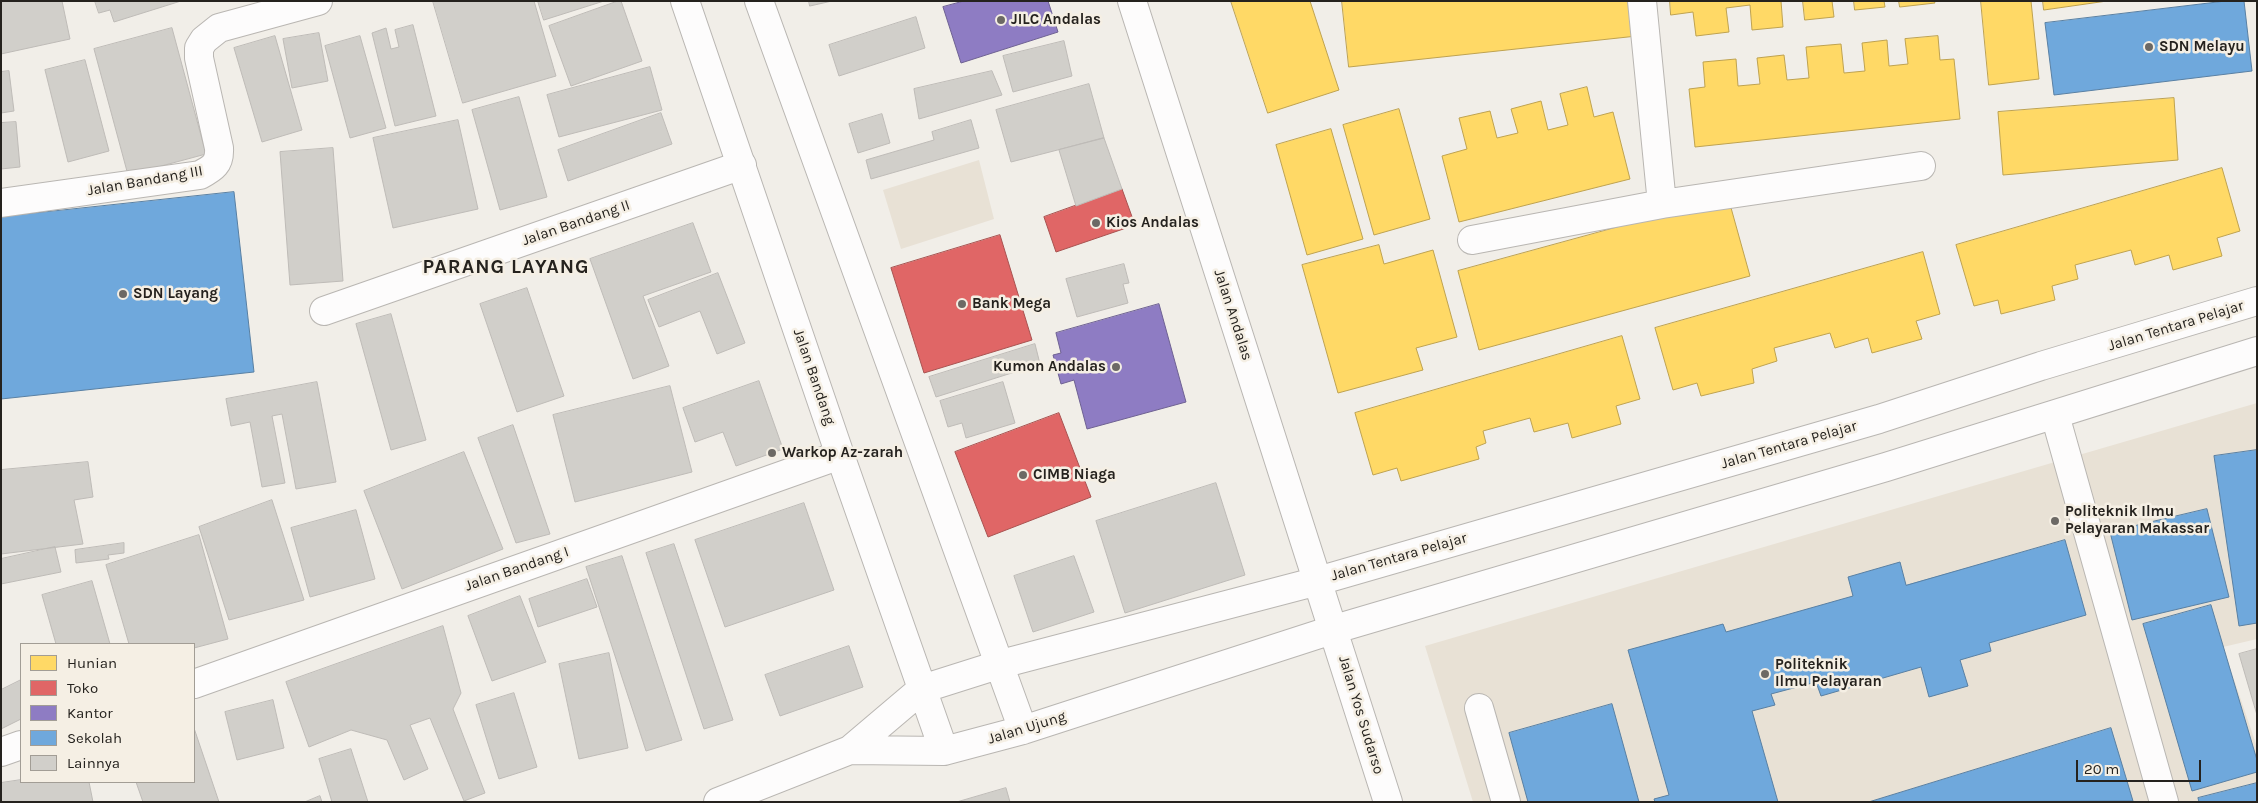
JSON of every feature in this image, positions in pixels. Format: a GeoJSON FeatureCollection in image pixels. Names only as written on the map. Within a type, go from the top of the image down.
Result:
{"type":"FeatureCollection","features":[{"type":"Feature","properties":{"kind":"main road","name":"Jalan Bandang III"},"geometry":{"type":"LineString","coordinates":[[1,204],[200,175],[214,167],[218,162],[219,148],[199,58],[199,48],[204,40],[219,28],[318,1]]}},
{"type":"Feature","properties":{"kind":"main road","name":"Jalan Bandang"},"geometry":{"type":"LineString","coordinates":[[685,1],[840,455],[944,751]]}},
{"type":"Feature","properties":{"kind":"main road"},"geometry":{"type":"LineString","coordinates":[[759,1],[1001,664],[1023,730]]}},
{"type":"Feature","properties":{"kind":"main road","name":"Jalan Andalas"},"geometry":{"type":"LineString","coordinates":[[1132,1],[1334,629]]}},
{"type":"Feature","properties":{"kind":"main road"},"geometry":{"type":"LineString","coordinates":[[1642,1],[1662,204]]}},
{"type":"Feature","properties":{"kind":"main road","name":"Jalan Bandang II"},"geometry":{"type":"LineString","coordinates":[[324,311],[742,165]]}},
{"type":"Feature","properties":{"kind":"main road"},"geometry":{"type":"LineString","coordinates":[[1472,240],[1662,204],[1921,166]]}},
{"type":"Feature","properties":{"kind":"main road","name":"Jalan Tentara Pelajar"},"geometry":{"type":"LineString","coordinates":[[922,689],[1001,664],[1318,581],[1879,419],[2041,366],[2257,301]]}},
{"type":"Feature","properties":{"kind":"main road"},"geometry":{"type":"LineString","coordinates":[[1334,629],[2055,415],[2257,351]]}},
{"type":"Feature","properties":{"kind":"main road"},"geometry":{"type":"LineString","coordinates":[[2055,415],[2164,802]]}},
{"type":"Feature","properties":{"kind":"main road","name":"Jalan Bandang I"},"geometry":{"type":"LineString","coordinates":[[195,684],[840,455]]}},
{"type":"Feature","properties":{"kind":"main road","name":"Jalan Ujung"},"geometry":{"type":"LineString","coordinates":[[718,802],[850,750],[944,751],[1023,730],[1334,629]]}},
{"type":"Feature","properties":{"kind":"main road","name":"Jalan Yos Sudarso"},"geometry":{"type":"LineString","coordinates":[[1334,629],[1388,802]]}},
{"type":"Feature","properties":{"kind":"main road"},"geometry":{"type":"LineString","coordinates":[[850,750],[922,689]]}},
{"type":"Feature","properties":{"kind":"main road"},"geometry":{"type":"LineString","coordinates":[[1479,708],[1506,802]]}},
{"type":"Feature","properties":{"kind":"main road"},"geometry":{"type":"LineString","coordinates":[[1,752],[20,745]]}},
{"type":"Feature","properties":{"kind":"shaded area"},"geometry":{"type":"Polygon","coordinates":[[[979,160],[994,219],[901,249],[883,190],[979,160]]]}},
{"type":"Feature","properties":{"kind":"shaded area","name":"Politeknik Ilmu Pelayaran Makassar"},"geometry":{"type":"Polygon","coordinates":[[[2257,403],[2257,639],[2223,647],[2257,747],[2257,802],[1473,802],[1425,646],[2257,403]]]}},
{"type":"Feature","properties":{"kind":"building: Hunian"},"geometry":{"type":"Polygon","coordinates":[[[1231,1],[1310,1],[1339,90],[1268,113],[1231,1]]]}},
{"type":"Feature","properties":{"kind":"building: Hunian"},"geometry":{"type":"Polygon","coordinates":[[[1342,1],[1633,1],[1637,36],[1349,67],[1342,1]]]}},
{"type":"Feature","properties":{"kind":"building: Hunian"},"geometry":{"type":"Polygon","coordinates":[[[1670,1],[1781,1],[1783,27],[1752,30],[1750,5],[1726,8],[1729,32],[1696,36],[1693,12],[1671,15],[1670,1]]]}},
{"type":"Feature","properties":{"kind":"building: Hunian"},"geometry":{"type":"Polygon","coordinates":[[[1803,1],[1832,1],[1834,17],[1805,20],[1803,1]]]}},
{"type":"Feature","properties":{"kind":"building: Hunian"},"geometry":{"type":"Polygon","coordinates":[[[1854,1],[1884,1],[1885,7],[1855,10],[1854,1]]]}},
{"type":"Feature","properties":{"kind":"building: Hunian"},"geometry":{"type":"Polygon","coordinates":[[[1899,1],[1934,1],[1935,3],[1900,7],[1899,1]]]}},
{"type":"Feature","properties":{"kind":"building: Hunian"},"geometry":{"type":"Polygon","coordinates":[[[1981,1],[2031,1],[2039,79],[1989,85],[1981,1]]]}},
{"type":"Feature","properties":{"kind":"building: Hunian"},"geometry":{"type":"Polygon","coordinates":[[[2043,1],[2107,1],[2044,10],[2043,1]]]}},
{"type":"Feature","properties":{"kind":"building: Hunian"},"geometry":{"type":"Polygon","coordinates":[[[1938,36],[1940,60],[1954,59],[1960,119],[1695,147],[1689,89],[1705,87],[1703,62],[1736,59],[1738,86],[1760,84],[1757,58],[1784,55],[1787,80],[1809,78],[1806,47],[1841,44],[1844,73],[1865,71],[1862,43],[1887,40],[1889,66],[1908,64],[1905,39],[1938,36]]]}},
{"type":"Feature","properties":{"kind":"building: Hunian"},"geometry":{"type":"Polygon","coordinates":[[[1587,87],[1594,117],[1613,112],[1630,179],[1459,222],[1442,156],[1467,149],[1459,118],[1490,111],[1497,138],[1518,133],[1511,109],[1541,101],[1548,130],[1568,125],[1560,94],[1587,87]]]}},
{"type":"Feature","properties":{"kind":"building: Hunian"},"geometry":{"type":"Polygon","coordinates":[[[2174,98],[2178,160],[2003,175],[1998,112],[2174,98]]]}},
{"type":"Feature","properties":{"kind":"building: Hunian"},"geometry":{"type":"Polygon","coordinates":[[[1399,109],[1430,219],[1374,235],[1343,125],[1399,109]]]}},
{"type":"Feature","properties":{"kind":"building: Hunian"},"geometry":{"type":"Polygon","coordinates":[[[1331,129],[1363,239],[1307,255],[1276,145],[1331,129]]]}},
{"type":"Feature","properties":{"kind":"building: Hunian"},"geometry":{"type":"Polygon","coordinates":[[[2222,168],[2240,231],[2217,238],[2222,256],[2173,270],[2169,255],[2135,265],[2131,250],[2075,265],[2078,279],[2052,286],[2055,300],[2001,314],[1998,300],[1974,306],[1956,245],[2222,168]]]}},
{"type":"Feature","properties":{"kind":"building: Hunian"},"geometry":{"type":"Polygon","coordinates":[[[1728,197],[1750,276],[1479,350],[1458,271],[1728,197]]]}},
{"type":"Feature","properties":{"kind":"building: Hunian"},"geometry":{"type":"Polygon","coordinates":[[[1379,245],[1384,264],[1433,250],[1457,337],[1416,348],[1423,370],[1338,393],[1302,265],[1379,245]]]}},
{"type":"Feature","properties":{"kind":"building: Hunian"},"geometry":{"type":"Polygon","coordinates":[[[1923,252],[1940,314],[1916,321],[1922,339],[1872,353],[1868,338],[1835,348],[1830,333],[1774,348],[1777,361],[1752,369],[1754,383],[1701,396],[1697,383],[1673,390],[1655,328],[1923,252]]]}},
{"type":"Feature","properties":{"kind":"building: Hunian"},"geometry":{"type":"Polygon","coordinates":[[[1622,336],[1640,399],[1616,406],[1621,424],[1572,438],[1568,423],[1534,432],[1530,418],[1483,431],[1486,443],[1476,447],[1479,459],[1401,481],[1397,468],[1373,475],[1355,413],[1622,336]]]}},
{"type":"Feature","properties":{"kind":"building: Toko"},"geometry":{"type":"Polygon","coordinates":[[[1122,189],[1135,225],[1056,252],[1044,217],[1122,189]]]}},
{"type":"Feature","properties":{"kind":"building: Toko","name":"Bank Mega"},"geometry":{"type":"Polygon","coordinates":[[[1000,235],[1032,340],[924,373],[891,268],[1000,235]]]}},
{"type":"Feature","properties":{"kind":"building: Toko","name":"CIMB Niaga"},"geometry":{"type":"Polygon","coordinates":[[[1059,413],[1091,497],[988,537],[955,452],[1059,413]]]}},
{"type":"Feature","properties":{"kind":"building: Kantor","name":"JILC Andalas"},"geometry":{"type":"Polygon","coordinates":[[[964,1],[1048,1],[1058,32],[961,63],[943,7],[964,1]]]}},
{"type":"Feature","properties":{"kind":"building: Kantor","name":"Kumon Andalas"},"geometry":{"type":"Polygon","coordinates":[[[1159,304],[1186,402],[1087,429],[1074,380],[1061,384],[1053,355],[1061,353],[1056,333],[1159,304]]]}},
{"type":"Feature","properties":{"kind":"building: Sekolah","name":"SDN Melayu"},"geometry":{"type":"Polygon","coordinates":[[[2226,1],[2244,1],[2252,71],[2054,95],[2045,23],[2226,1]]]}},
{"type":"Feature","properties":{"kind":"building: Sekolah","name":"SDN Layang"},"geometry":{"type":"Polygon","coordinates":[[[234,192],[254,372],[1,399],[1,217],[234,192]]]}},
{"type":"Feature","properties":{"kind":"building: Sekolah"},"geometry":{"type":"Polygon","coordinates":[[[2257,450],[2257,623],[2239,626],[2214,456],[2257,450]]]}},
{"type":"Feature","properties":{"kind":"building: Sekolah"},"geometry":{"type":"Polygon","coordinates":[[[2207,509],[2229,597],[2132,620],[2110,532],[2207,509]]]}},
{"type":"Feature","properties":{"kind":"building: Sekolah","name":"Politeknik Ilmu Pelayaran"},"geometry":{"type":"Polygon","coordinates":[[[2065,540],[2086,615],[1989,643],[1991,651],[1960,660],[1968,686],[1929,697],[1921,667],[1821,696],[1816,682],[1771,694],[1775,705],[1752,711],[1778,802],[1655,802],[1654,799],[1669,795],[1628,650],[1723,624],[1726,632],[1853,596],[1848,577],[1900,562],[1906,585],[2065,540]]]}},
{"type":"Feature","properties":{"kind":"building: Sekolah"},"geometry":{"type":"Polygon","coordinates":[[[2211,605],[2257,760],[2257,772],[2192,791],[2143,624],[2211,605]]]}},
{"type":"Feature","properties":{"kind":"building: Sekolah"},"geometry":{"type":"Polygon","coordinates":[[[1612,704],[1639,802],[1528,802],[1509,733],[1612,704]]]}},
{"type":"Feature","properties":{"kind":"building: Sekolah"},"geometry":{"type":"Polygon","coordinates":[[[2111,728],[2133,801],[1869,802],[2111,728]]]}},
{"type":"Feature","properties":{"kind":"building: Sekolah"},"geometry":{"type":"Polygon","coordinates":[[[2257,783],[2257,802],[2199,802],[2198,798],[2257,783]]]}},
{"type":"Feature","properties":{"kind":"building: Lainnya"},"geometry":{"type":"Polygon","coordinates":[[[1,1],[62,1],[70,39],[1,54],[1,1]]]}},
{"type":"Feature","properties":{"kind":"building: Lainnya"},"geometry":{"type":"Polygon","coordinates":[[[95,1],[181,1],[114,22],[110,10],[99,13],[95,1]]]}},
{"type":"Feature","properties":{"kind":"building: Lainnya"},"geometry":{"type":"Polygon","coordinates":[[[433,1],[534,1],[556,76],[463,103],[433,1]]]}},
{"type":"Feature","properties":{"kind":"building: Lainnya"},"geometry":{"type":"Polygon","coordinates":[[[538,1],[604,1],[544,20],[538,1]]]}},
{"type":"Feature","properties":{"kind":"building: Lainnya"},"geometry":{"type":"Polygon","coordinates":[[[621,1],[642,61],[571,86],[549,26],[621,1]]]}},
{"type":"Feature","properties":{"kind":"building: Lainnya"},"geometry":{"type":"Polygon","coordinates":[[[809,1],[832,1],[810,6],[809,1]]]}},
{"type":"Feature","properties":{"kind":"building: Lainnya"},"geometry":{"type":"Polygon","coordinates":[[[916,17],[925,48],[839,76],[829,45],[916,17]]]}},
{"type":"Feature","properties":{"kind":"building: Lainnya"},"geometry":{"type":"Polygon","coordinates":[[[413,25],[436,116],[395,126],[372,33],[386,28],[391,49],[399,47],[395,30],[413,25]]]}},
{"type":"Feature","properties":{"kind":"building: Lainnya"},"geometry":{"type":"Polygon","coordinates":[[[172,28],[206,154],[128,175],[94,49],[172,28]]]}},
{"type":"Feature","properties":{"kind":"building: Lainnya"},"geometry":{"type":"Polygon","coordinates":[[[319,33],[328,81],[292,88],[283,39],[319,33]]]}},
{"type":"Feature","properties":{"kind":"building: Lainnya"},"geometry":{"type":"Polygon","coordinates":[[[275,36],[302,130],[262,142],[234,48],[275,36]]]}},
{"type":"Feature","properties":{"kind":"building: Lainnya"},"geometry":{"type":"Polygon","coordinates":[[[360,36],[386,128],[350,138],[325,46],[360,36]]]}},
{"type":"Feature","properties":{"kind":"building: Lainnya"},"geometry":{"type":"Polygon","coordinates":[[[1064,41],[1072,76],[1013,92],[1003,56],[1064,41]]]}},
{"type":"Feature","properties":{"kind":"building: Lainnya"},"geometry":{"type":"Polygon","coordinates":[[[85,60],[109,151],[68,162],[45,70],[85,60]]]}},
{"type":"Feature","properties":{"kind":"building: Lainnya"},"geometry":{"type":"Polygon","coordinates":[[[650,67],[662,110],[559,137],[547,95],[650,67]]]}},
{"type":"Feature","properties":{"kind":"building: Lainnya"},"geometry":{"type":"Polygon","coordinates":[[[9,71],[14,111],[1,113],[1,72],[9,71]]]}},
{"type":"Feature","properties":{"kind":"building: Lainnya"},"geometry":{"type":"Polygon","coordinates":[[[992,71],[1002,95],[919,119],[914,89],[992,71]]]}},
{"type":"Feature","properties":{"kind":"building: Lainnya"},"geometry":{"type":"Polygon","coordinates":[[[1089,84],[1104,138],[1011,162],[996,110],[1089,84]]]}},
{"type":"Feature","properties":{"kind":"building: Lainnya"},"geometry":{"type":"Polygon","coordinates":[[[519,97],[547,197],[500,210],[472,110],[519,97]]]}},
{"type":"Feature","properties":{"kind":"building: Lainnya"},"geometry":{"type":"Polygon","coordinates":[[[661,113],[672,144],[568,181],[558,150],[661,113]]]}},
{"type":"Feature","properties":{"kind":"building: Lainnya"},"geometry":{"type":"Polygon","coordinates":[[[882,114],[890,143],[858,153],[849,124],[882,114]]]}},
{"type":"Feature","properties":{"kind":"building: Lainnya"},"geometry":{"type":"Polygon","coordinates":[[[458,120],[478,209],[393,228],[373,138],[458,120]]]}},
{"type":"Feature","properties":{"kind":"building: Lainnya"},"geometry":{"type":"Polygon","coordinates":[[[971,120],[979,148],[871,179],[866,160],[934,140],[932,132],[971,120]]]}},
{"type":"Feature","properties":{"kind":"building: Lainnya"},"geometry":{"type":"Polygon","coordinates":[[[16,122],[20,167],[1,169],[1,123],[16,122]]]}},
{"type":"Feature","properties":{"kind":"building: Lainnya"},"geometry":{"type":"Polygon","coordinates":[[[1104,138],[1122,189],[1076,206],[1059,150],[1104,138]]]}},
{"type":"Feature","properties":{"kind":"building: Lainnya"},"geometry":{"type":"Polygon","coordinates":[[[333,148],[343,281],[290,285],[280,152],[333,148]]]}},
{"type":"Feature","properties":{"kind":"building: Lainnya"},"geometry":{"type":"Polygon","coordinates":[[[693,223],[711,272],[643,296],[669,366],[633,379],[590,259],[693,223]]]}},
{"type":"Feature","properties":{"kind":"building: Lainnya"},"geometry":{"type":"Polygon","coordinates":[[[1124,264],[1129,283],[1123,284],[1128,303],[1077,317],[1066,279],[1124,264]]]}},
{"type":"Feature","properties":{"kind":"building: Lainnya"},"geometry":{"type":"Polygon","coordinates":[[[718,273],[745,343],[717,354],[700,311],[659,327],[648,300],[718,273]]]}},
{"type":"Feature","properties":{"kind":"building: Lainnya"},"geometry":{"type":"Polygon","coordinates":[[[527,288],[564,396],[517,412],[480,304],[527,288]]]}},
{"type":"Feature","properties":{"kind":"building: Lainnya"},"geometry":{"type":"Polygon","coordinates":[[[391,314],[426,440],[391,450],[356,324],[391,314]]]}},
{"type":"Feature","properties":{"kind":"building: Lainnya"},"geometry":{"type":"Polygon","coordinates":[[[1035,344],[1040,364],[936,397],[929,377],[1035,344]]]}},
{"type":"Feature","properties":{"kind":"building: Lainnya"},"geometry":{"type":"Polygon","coordinates":[[[759,381],[783,449],[736,466],[723,432],[695,442],[683,408],[759,381]]]}},
{"type":"Feature","properties":{"kind":"building: Lainnya"},"geometry":{"type":"Polygon","coordinates":[[[317,382],[336,482],[296,489],[282,414],[272,416],[285,483],[262,487],[250,422],[231,426],[226,399],[317,382]]]}},
{"type":"Feature","properties":{"kind":"building: Lainnya"},"geometry":{"type":"Polygon","coordinates":[[[1003,382],[1015,423],[966,438],[962,423],[948,427],[940,401],[1003,382]]]}},
{"type":"Feature","properties":{"kind":"building: Lainnya"},"geometry":{"type":"Polygon","coordinates":[[[670,386],[692,472],[575,502],[553,415],[670,386]]]}},
{"type":"Feature","properties":{"kind":"building: Lainnya"},"geometry":{"type":"Polygon","coordinates":[[[513,425],[550,534],[516,543],[478,438],[513,425]]]}},
{"type":"Feature","properties":{"kind":"building: Lainnya"},"geometry":{"type":"Polygon","coordinates":[[[464,452],[503,549],[402,589],[364,491],[464,452]]]}},
{"type":"Feature","properties":{"kind":"building: Lainnya"},"geometry":{"type":"Polygon","coordinates":[[[88,462],[93,497],[74,500],[83,544],[1,554],[1,470],[88,462]]]}},
{"type":"Feature","properties":{"kind":"building: Lainnya"},"geometry":{"type":"Polygon","coordinates":[[[1216,483],[1245,575],[1125,613],[1096,521],[1216,483]]]}},
{"type":"Feature","properties":{"kind":"building: Lainnya"},"geometry":{"type":"Polygon","coordinates":[[[272,500],[304,600],[229,620],[199,527],[272,500]]]}},
{"type":"Feature","properties":{"kind":"building: Lainnya"},"geometry":{"type":"Polygon","coordinates":[[[804,503],[834,590],[725,627],[695,540],[804,503]]]}},
{"type":"Feature","properties":{"kind":"building: Lainnya"},"geometry":{"type":"Polygon","coordinates":[[[356,510],[375,579],[310,597],[291,528],[356,510]]]}},
{"type":"Feature","properties":{"kind":"building: Lainnya"},"geometry":{"type":"Polygon","coordinates":[[[199,535],[228,639],[195,648],[195,643],[129,643],[106,565],[199,535]]]}},
{"type":"Feature","properties":{"kind":"building: Lainnya"},"geometry":{"type":"Polygon","coordinates":[[[124,543],[124,553],[108,555],[109,559],[76,563],[75,550],[124,543]]]}},
{"type":"Feature","properties":{"kind":"building: Lainnya"},"geometry":{"type":"Polygon","coordinates":[[[674,544],[733,720],[704,729],[646,553],[674,544]]]}},
{"type":"Feature","properties":{"kind":"building: Lainnya"},"geometry":{"type":"Polygon","coordinates":[[[55,547],[61,572],[1,584],[1,559],[55,547]]]}},
{"type":"Feature","properties":{"kind":"building: Lainnya"},"geometry":{"type":"Polygon","coordinates":[[[622,556],[682,740],[646,751],[586,567],[622,556]]]}},
{"type":"Feature","properties":{"kind":"building: Lainnya"},"geometry":{"type":"Polygon","coordinates":[[[1074,556],[1094,612],[1033,632],[1014,576],[1074,556]]]}},
{"type":"Feature","properties":{"kind":"building: Lainnya"},"geometry":{"type":"Polygon","coordinates":[[[587,579],[597,607],[538,627],[529,599],[587,579]]]}},
{"type":"Feature","properties":{"kind":"building: Lainnya"},"geometry":{"type":"Polygon","coordinates":[[[92,581],[110,643],[56,643],[42,595],[92,581]]]}},
{"type":"Feature","properties":{"kind":"building: Lainnya"},"geometry":{"type":"Polygon","coordinates":[[[520,596],[546,662],[492,681],[468,616],[520,596]]]}},
{"type":"Feature","properties":{"kind":"building: Lainnya"},"geometry":{"type":"Polygon","coordinates":[[[443,626],[461,693],[453,709],[485,793],[464,801],[430,718],[410,725],[428,769],[404,780],[387,740],[351,730],[309,747],[286,682],[443,626]]]}},
{"type":"Feature","properties":{"kind":"building: Lainnya"},"geometry":{"type":"Polygon","coordinates":[[[849,646],[863,687],[780,716],[765,675],[849,646]]]}},
{"type":"Feature","properties":{"kind":"building: Lainnya"},"geometry":{"type":"Polygon","coordinates":[[[2257,649],[2257,715],[2239,654],[2257,649]]]}},
{"type":"Feature","properties":{"kind":"building: Lainnya"},"geometry":{"type":"Polygon","coordinates":[[[609,653],[628,748],[579,759],[559,664],[609,653]]]}},
{"type":"Feature","properties":{"kind":"building: Lainnya"},"geometry":{"type":"Polygon","coordinates":[[[20,680],[20,720],[1,729],[1,690],[20,680]]]}},
{"type":"Feature","properties":{"kind":"building: Lainnya"},"geometry":{"type":"Polygon","coordinates":[[[514,693],[537,767],[499,779],[476,705],[514,693]]]}},
{"type":"Feature","properties":{"kind":"building: Lainnya"},"geometry":{"type":"Polygon","coordinates":[[[273,700],[284,748],[237,760],[225,712],[273,700]]]}},
{"type":"Feature","properties":{"kind":"building: Lainnya"},"geometry":{"type":"Polygon","coordinates":[[[195,731],[219,802],[143,802],[136,783],[195,783],[195,731]]]}},
{"type":"Feature","properties":{"kind":"building: Lainnya"},"geometry":{"type":"Polygon","coordinates":[[[351,749],[368,802],[332,802],[319,759],[351,749]]]}},
{"type":"Feature","properties":{"kind":"building: Lainnya"},"geometry":{"type":"Polygon","coordinates":[[[20,780],[20,783],[89,783],[93,802],[1,802],[1,783],[20,780]]]}},
{"type":"Feature","properties":{"kind":"building: Lainnya"},"geometry":{"type":"Polygon","coordinates":[[[1006,788],[1010,802],[957,802],[1006,788]]]}},
{"type":"Feature","properties":{"kind":"building: Lainnya"},"geometry":{"type":"Polygon","coordinates":[[[320,796],[322,802],[305,802],[320,796]]]}},
{"type":"Feature","properties":{"kind":"place","name":"JILC Andalas"},"geometry":{"type":"Point","coordinates":[1001,20]}},
{"type":"Feature","properties":{"kind":"place","name":"SDN Melayu"},"geometry":{"type":"Point","coordinates":[2149,47]}},
{"type":"Feature","properties":{"kind":"place","name":"Kios Andalas"},"geometry":{"type":"Point","coordinates":[1096,223]}},
{"type":"Feature","properties":{"kind":"place","name":"SDN Layang"},"geometry":{"type":"Point","coordinates":[123,294]}},
{"type":"Feature","properties":{"kind":"place","name":"Bank Mega"},"geometry":{"type":"Point","coordinates":[962,304]}},
{"type":"Feature","properties":{"kind":"place","name":"Kumon Andalas"},"geometry":{"type":"Point","coordinates":[1116,367]}},
{"type":"Feature","properties":{"kind":"place","name":"Warkop Az-zarah"},"geometry":{"type":"Point","coordinates":[772,453]}},
{"type":"Feature","properties":{"kind":"place","name":"CIMB Niaga"},"geometry":{"type":"Point","coordinates":[1023,475]}},
{"type":"Feature","properties":{"kind":"place","name":"Politeknik Ilmu Pelayaran Makassar"},"geometry":{"type":"Point","coordinates":[2055,521]}},
{"type":"Feature","properties":{"kind":"place","name":"Politeknik Ilmu Pelayaran"},"geometry":{"type":"Point","coordinates":[1765,674]}},
{"type":"Feature","properties":{"kind":"district","name":"PARANG LAYANG"},"geometry":{"type":"Point","coordinates":[506,267]}}]}
